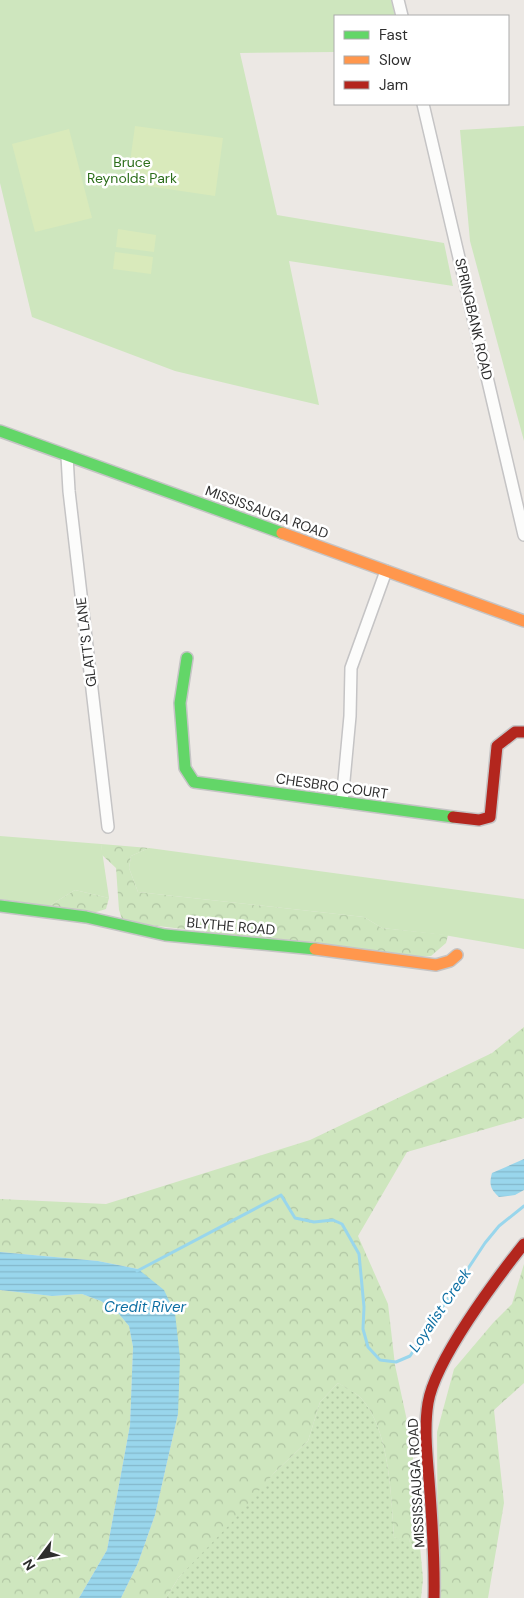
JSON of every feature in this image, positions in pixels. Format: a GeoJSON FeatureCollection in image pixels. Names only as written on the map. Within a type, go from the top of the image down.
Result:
{"type":"FeatureCollection","features":[{"type":"Feature","properties":{"kind":"street"},"geometry":{"type":"LineString","coordinates":[[398,0],[402,15]]}},
{"type":"Feature","properties":{"kind":"street","name":"SPRINGBANK ROAD"},"geometry":{"type":"LineString","coordinates":[[423,105],[524,535]]}},
{"type":"Feature","properties":{"kind":"street","name":"MISSISSAUGA ROAD"},"geometry":{"type":"LineString","coordinates":[[0,432],[524,621]]}},
{"type":"Feature","properties":{"kind":"street","name":"GLATT'S LANE"},"geometry":{"type":"LineString","coordinates":[[67,456],[69,491],[108,827]]}},
{"type":"Feature","properties":{"kind":"street"},"geometry":{"type":"LineString","coordinates":[[342,802],[350,716],[351,668],[386,571]]}},
{"type":"Feature","properties":{"kind":"street","name":"CHESBRO COURT"},"geometry":{"type":"LineString","coordinates":[[187,658],[180,703],[185,768],[194,782],[479,820],[490,817],[497,746],[514,732],[524,732]]}},
{"type":"Feature","properties":{"kind":"street","name":"BLYTHE ROAD"},"geometry":{"type":"LineString","coordinates":[[0,906],[86,917],[165,935],[306,948],[436,965],[450,961],[457,955]]}},
{"type":"Feature","properties":{"kind":"street","name":"MISSISSAUGA ROAD"},"geometry":{"type":"LineString","coordinates":[[434,1598],[435,1567],[427,1452],[426,1416],[428,1404],[439,1370],[453,1346],[506,1266],[524,1244]]}},
{"type":"Feature","properties":{"kind":"green space","name":"Bruce Reynolds Park"},"geometry":{"type":"Polygon","coordinates":[[[0,0],[391,0],[395,15],[334,15],[334,52],[240,53],[277,215],[444,243],[453,286],[289,261],[319,405],[175,371],[32,317],[0,183],[0,0]]]}},
{"type":"Feature","properties":{"kind":"green space"},"geometry":{"type":"Polygon","coordinates":[[[135,126],[223,138],[215,196],[127,183],[135,126]]]}},
{"type":"Feature","properties":{"kind":"green space"},"geometry":{"type":"Polygon","coordinates":[[[524,126],[524,441],[470,241],[460,130],[524,126]]]}},
{"type":"Feature","properties":{"kind":"green space"},"geometry":{"type":"Polygon","coordinates":[[[69,129],[92,218],[35,232],[12,144],[69,129]]]}},
{"type":"Feature","properties":{"kind":"green space"},"geometry":{"type":"Polygon","coordinates":[[[118,229],[156,235],[154,252],[116,247],[118,229]]]}},
{"type":"Feature","properties":{"kind":"green space"},"geometry":{"type":"Polygon","coordinates":[[[115,252],[153,257],[151,274],[113,269],[115,252]]]}},
{"type":"Feature","properties":{"kind":"green space"},"geometry":{"type":"Polygon","coordinates":[[[0,836],[101,844],[109,898],[75,890],[49,906],[0,899],[0,836]]]}},
{"type":"Feature","properties":{"kind":"green space"},"geometry":{"type":"Polygon","coordinates":[[[101,844],[149,848],[131,856],[129,868],[138,892],[364,917],[382,928],[448,935],[446,943],[431,956],[418,957],[133,923],[122,919],[119,910],[116,868],[102,855],[101,844]]]}},
{"type":"Feature","properties":{"kind":"green space"},"geometry":{"type":"Polygon","coordinates":[[[149,848],[524,899],[524,949],[444,935],[382,928],[364,917],[138,892],[129,868],[131,856],[149,848]]]}},
{"type":"Feature","properties":{"kind":"green space"},"geometry":{"type":"Polygon","coordinates":[[[75,890],[109,898],[106,909],[93,913],[49,906],[75,890]]]}},
{"type":"Feature","properties":{"kind":"green space"},"geometry":{"type":"Polygon","coordinates":[[[524,1027],[524,1118],[407,1152],[358,1236],[388,1304],[395,1365],[412,1444],[416,1503],[409,1544],[394,1537],[387,1464],[378,1427],[371,1411],[361,1398],[338,1383],[320,1402],[308,1441],[275,1472],[234,1520],[179,1577],[166,1598],[121,1598],[138,1563],[155,1515],[178,1414],[138,1269],[98,1261],[0,1252],[0,1199],[106,1204],[310,1140],[492,1053],[524,1027]]]}},
{"type":"Feature","properties":{"kind":"green space"},"geometry":{"type":"Polygon","coordinates":[[[524,1264],[524,1383],[494,1410],[504,1503],[488,1598],[438,1598],[437,1432],[454,1369],[493,1323],[512,1304],[524,1264]]]}},
{"type":"Feature","properties":{"kind":"green space"},"geometry":{"type":"Polygon","coordinates":[[[0,1290],[52,1296],[82,1294],[101,1301],[119,1314],[129,1326],[133,1347],[130,1425],[107,1550],[79,1598],[0,1598],[0,1290]]]}},
{"type":"Feature","properties":{"kind":"green space"},"geometry":{"type":"Polygon","coordinates":[[[338,1383],[361,1398],[371,1411],[378,1427],[387,1464],[394,1537],[409,1543],[416,1503],[423,1579],[421,1598],[166,1598],[179,1577],[275,1472],[308,1441],[320,1402],[338,1383]]]}},
{"type":"Feature","properties":{"kind":"water"},"geometry":{"type":"Polygon","coordinates":[[[524,1159],[524,1190],[515,1195],[499,1197],[491,1186],[492,1173],[524,1159]]]}},
{"type":"Feature","properties":{"kind":"water","name":"Credit River"},"geometry":{"type":"Polygon","coordinates":[[[0,1252],[98,1261],[138,1269],[164,1290],[175,1313],[180,1358],[178,1414],[155,1515],[138,1563],[121,1598],[79,1598],[107,1550],[130,1425],[133,1347],[129,1326],[119,1314],[101,1301],[82,1294],[52,1296],[0,1290],[0,1252]]]}},
{"type":"Feature","properties":{"kind":"waterway","name":"Loyalist Creek"},"geometry":{"type":"LineString","coordinates":[[137,1271],[281,1195],[295,1218],[314,1222],[333,1220],[342,1224],[359,1254],[364,1307],[363,1329],[368,1347],[380,1360],[396,1362],[410,1356],[485,1243],[499,1226],[524,1206]]}},
{"type":"Feature","properties":{"kind":"traffic: fast"},"geometry":{"type":"LineString","coordinates":[[0,431],[282,533]]}},
{"type":"Feature","properties":{"kind":"traffic: fast"},"geometry":{"type":"LineString","coordinates":[[187,658],[180,703],[185,768],[194,782],[453,817]]}},
{"type":"Feature","properties":{"kind":"traffic: fast"},"geometry":{"type":"LineString","coordinates":[[0,906],[86,917],[165,935],[315,949]]}},
{"type":"Feature","properties":{"kind":"traffic: slow"},"geometry":{"type":"LineString","coordinates":[[282,533],[524,621]]}},
{"type":"Feature","properties":{"kind":"traffic: slow"},"geometry":{"type":"LineString","coordinates":[[315,949],[436,965],[450,961],[457,955]]}},
{"type":"Feature","properties":{"kind":"traffic: jam"},"geometry":{"type":"LineString","coordinates":[[453,817],[479,820],[490,817],[497,746],[515,732],[524,732]]}},
{"type":"Feature","properties":{"kind":"traffic: jam"},"geometry":{"type":"LineString","coordinates":[[434,1598],[433,1539],[426,1442],[428,1403],[433,1385],[454,1343],[483,1298],[524,1244]]}}]}
